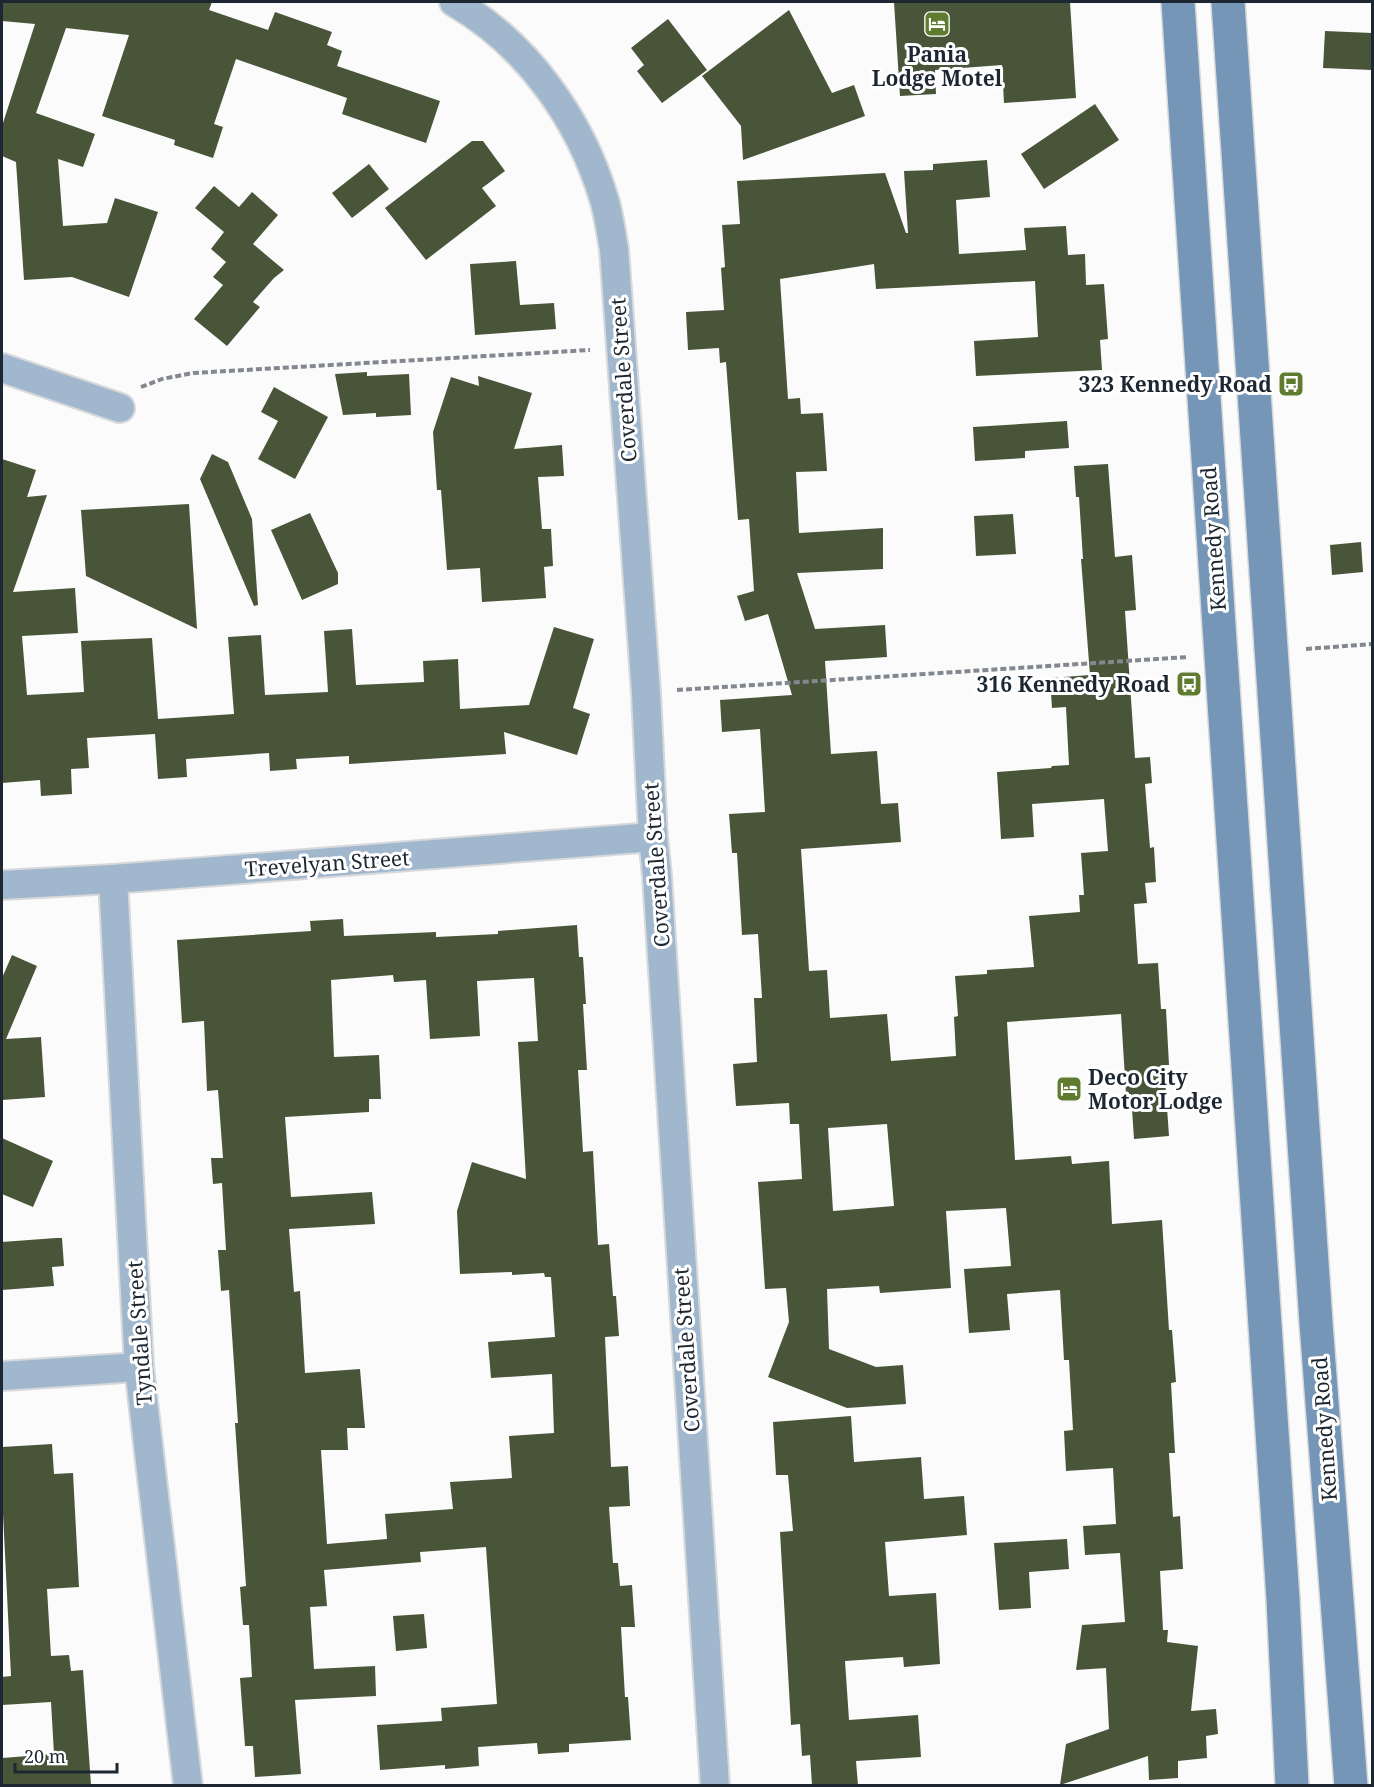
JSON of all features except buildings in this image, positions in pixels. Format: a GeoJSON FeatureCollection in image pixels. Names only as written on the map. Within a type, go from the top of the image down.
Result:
{"type":"FeatureCollection","features":[{"type":"Feature","properties":{"kind":"main road","name":"Kennedy Road"},"geometry":{"type":"LineString","coordinates":[[1178,2],[1283,1599],[1292,1785]]}},
{"type":"Feature","properties":{"kind":"main road","name":"Kennedy Road"},"geometry":{"type":"LineString","coordinates":[[1228,2],[1316,1323],[1351,1785]]}},
{"type":"Feature","properties":{"kind":"main road"},"geometry":{"type":"LineString","coordinates":[[1248,1076],[1300,1071]]}},
{"type":"Feature","properties":{"kind":"street","name":"Coverdale Street"},"geometry":{"type":"LineString","coordinates":[[454,2],[478,16],[537,72],[569,118],[590,160],[605,201],[614,249],[646,693],[653,837],[715,1785]]}},
{"type":"Feature","properties":{"kind":"street"},"geometry":{"type":"LineString","coordinates":[[2,368],[120,408]]}},
{"type":"Feature","properties":{"kind":"street","name":"Trevelyan Street"},"geometry":{"type":"LineString","coordinates":[[2,885],[113,879],[653,837]]}},
{"type":"Feature","properties":{"kind":"street","name":"Tyndale Street"},"geometry":{"type":"LineString","coordinates":[[113,879],[139,1367],[188,1785]]}},
{"type":"Feature","properties":{"kind":"street"},"geometry":{"type":"LineString","coordinates":[[2,1376],[139,1367]]}},
{"type":"Feature","properties":{"kind":"path"},"geometry":{"type":"LineString","coordinates":[[120,408],[143,385],[193,373],[621,350]]}},
{"type":"Feature","properties":{"kind":"path"},"geometry":{"type":"LineString","coordinates":[[1272,652],[1372,644]]}},
{"type":"Feature","properties":{"kind":"path"},"geometry":{"type":"LineString","coordinates":[[646,693],[1221,656]]}},
{"type":"Feature","properties":{"kind":"place","name":"Pania Lodge Motel"},"geometry":{"type":"Point","coordinates":[937,24]}},
{"type":"Feature","properties":{"kind":"place","name":"323 Kennedy Road"},"geometry":{"type":"Point","coordinates":[1291,384]}},
{"type":"Feature","properties":{"kind":"place","name":"316 Kennedy Road"},"geometry":{"type":"Point","coordinates":[1189,684]}},
{"type":"Feature","properties":{"kind":"place","name":"Deco City Motor Lodge"},"geometry":{"type":"Point","coordinates":[1069,1089]}}]}
